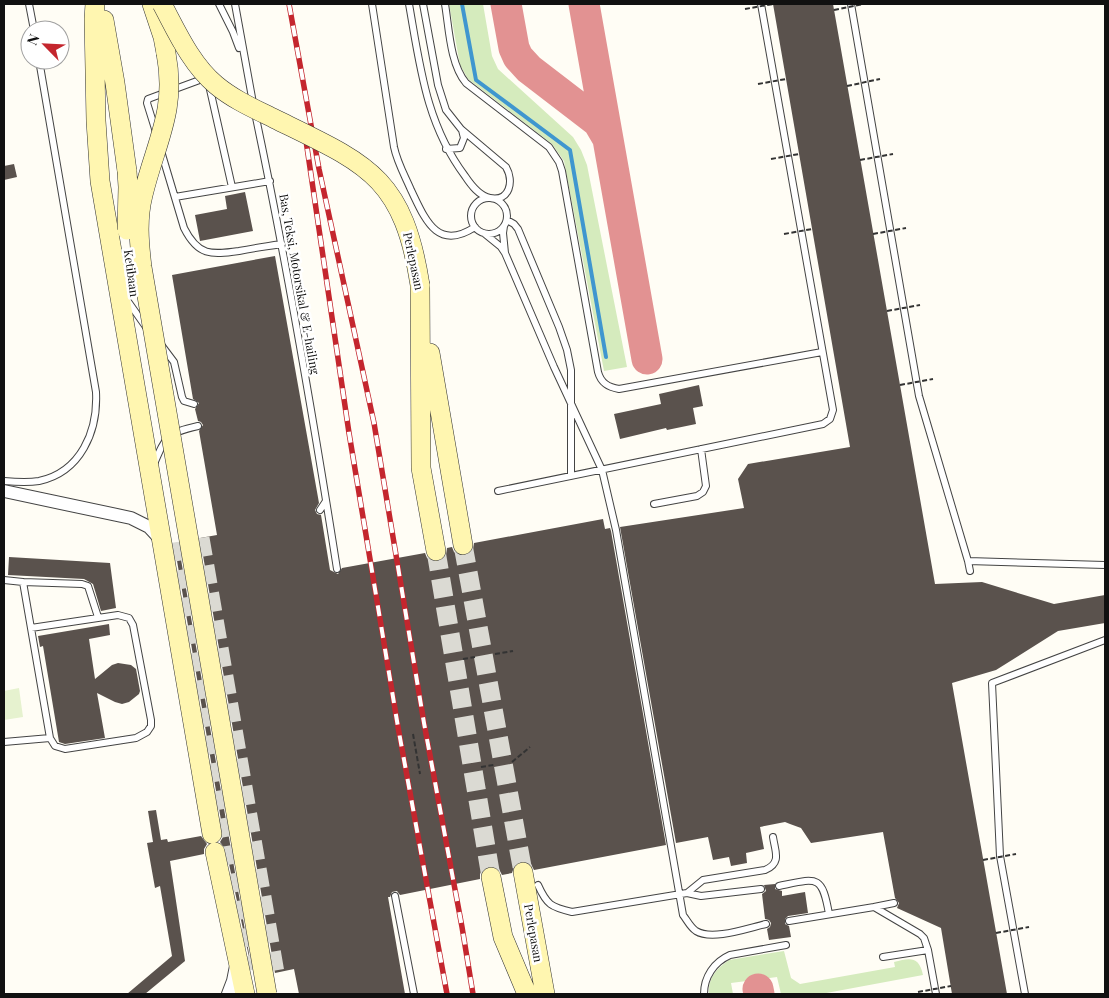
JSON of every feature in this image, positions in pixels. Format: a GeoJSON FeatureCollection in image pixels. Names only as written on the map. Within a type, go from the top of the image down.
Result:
{"type":"FeatureCollection","features":[{"type":"Feature","properties":{"kind":"main road"},"geometry":{"type":"LineString","coordinates":[[96,4],[94,18],[96,121],[100,181],[151,479],[169,541],[214,843],[245,985]]}},
{"type":"Feature","properties":{"kind":"main road","name":"Ketibaan"},"geometry":{"type":"LineString","coordinates":[[100,4],[115,83],[127,171],[127,226],[131,270],[152,392],[169,541]]}},
{"type":"Feature","properties":{"kind":"main road"},"geometry":{"type":"LineString","coordinates":[[152,4],[163,37],[170,70],[170,85],[166,120],[140,209],[139,242],[267,994]]}},
{"type":"Feature","properties":{"kind":"main road","name":"Perlepasan"},"geometry":{"type":"LineString","coordinates":[[162,4],[186,49],[205,75],[215,85],[239,101],[347,155],[373,174],[393,198],[408,229],[413,247],[433,376],[463,545]]}},
{"type":"Feature","properties":{"kind":"main road"},"geometry":{"type":"LineString","coordinates":[[420,285],[420,468],[436,551]]}},
{"type":"Feature","properties":{"kind":"main road"},"geometry":{"type":"LineString","coordinates":[[152,392],[192,506],[200,538]]}},
{"type":"Feature","properties":{"kind":"main road","name":"Perlepasan"},"geometry":{"type":"LineString","coordinates":[[523,872],[545,994]]}},
{"type":"Feature","properties":{"kind":"main road"},"geometry":{"type":"LineString","coordinates":[[491,876],[503,937],[527,994]]}},
{"type":"Feature","properties":{"kind":"main road"},"geometry":{"type":"LineString","coordinates":[[274,973],[277,994]]}},
{"type":"Feature","properties":{"kind":"street"},"geometry":{"type":"LineString","coordinates":[[4,491],[131,518],[169,541]]}},
{"type":"Feature","properties":{"kind":"lane"},"geometry":{"type":"LineString","coordinates":[[29,4],[32,20]]}},
{"type":"Feature","properties":{"kind":"lane"},"geometry":{"type":"LineString","coordinates":[[220,4],[245,65]]}},
{"type":"Feature","properties":{"kind":"lane","name":"Bas, Teksi, Motorsikal & E-hailing"},"geometry":{"type":"LineString","coordinates":[[235,4],[245,65],[282,244],[337,569]]}},
{"type":"Feature","properties":{"kind":"lane"},"geometry":{"type":"LineString","coordinates":[[372,4],[394,146],[399,163],[432,229],[445,234],[460,234],[466,233],[475,227]]}},
{"type":"Feature","properties":{"kind":"lane"},"geometry":{"type":"LineString","coordinates":[[408,4],[422,80],[432,116],[446,149],[471,185],[480,193],[502,203],[507,214],[503,233],[505,253]]}},
{"type":"Feature","properties":{"kind":"lane"},"geometry":{"type":"LineString","coordinates":[[424,4],[442,99],[446,110],[461,129],[503,163],[508,170],[510,184],[507,193],[501,198],[480,201],[472,210],[471,216],[475,227],[497,243],[505,253],[554,367],[602,470],[616,530],[683,915],[696,931],[707,935],[766,924]]}},
{"type":"Feature","properties":{"kind":"lane"},"geometry":{"type":"LineString","coordinates":[[445,4],[456,66],[461,77],[466,83],[549,147],[559,162],[598,372],[602,382],[619,389],[822,352]]}},
{"type":"Feature","properties":{"kind":"lane"},"geometry":{"type":"LineString","coordinates":[[498,491],[823,424],[830,418],[833,410],[761,4]]}},
{"type":"Feature","properties":{"kind":"lane"},"geometry":{"type":"LineString","coordinates":[[851,4],[920,396],[970,570]]}},
{"type":"Feature","properties":{"kind":"lane"},"geometry":{"type":"LineString","coordinates":[[4,481],[39,481],[62,472],[71,464],[83,448],[96,417],[96,392],[41,70]]}},
{"type":"Feature","properties":{"kind":"lane"},"geometry":{"type":"LineString","coordinates":[[232,187],[206,78],[202,77],[148,99],[147,103],[184,228],[189,239],[202,250],[218,254],[282,244]]}},
{"type":"Feature","properties":{"kind":"lane"},"geometry":{"type":"LineString","coordinates":[[446,149],[457,149],[463,144],[464,138],[461,129]]}},
{"type":"Feature","properties":{"kind":"lane"},"geometry":{"type":"LineString","coordinates":[[175,197],[270,180]]}},
{"type":"Feature","properties":{"kind":"lane"},"geometry":{"type":"LineString","coordinates":[[485,234],[496,233],[506,222]]}},
{"type":"Feature","properties":{"kind":"lane"},"geometry":{"type":"LineString","coordinates":[[506,222],[514,224],[518,229],[567,350],[571,370],[571,476]]}},
{"type":"Feature","properties":{"kind":"lane"},"geometry":{"type":"LineString","coordinates":[[118,284],[133,311],[174,362],[184,401],[194,404]]}},
{"type":"Feature","properties":{"kind":"lane"},"geometry":{"type":"LineString","coordinates":[[151,479],[152,466],[168,436],[180,430],[198,426]]}},
{"type":"Feature","properties":{"kind":"lane"},"geometry":{"type":"LineString","coordinates":[[654,504],[698,496],[703,492],[706,486],[701,449]]}},
{"type":"Feature","properties":{"kind":"lane"},"geometry":{"type":"LineString","coordinates":[[320,510],[326,501]]}},
{"type":"Feature","properties":{"kind":"lane"},"geometry":{"type":"LineString","coordinates":[[968,561],[1105,565]]}},
{"type":"Feature","properties":{"kind":"lane"},"geometry":{"type":"LineString","coordinates":[[4,580],[86,585],[88,586],[98,617]]}},
{"type":"Feature","properties":{"kind":"lane"},"geometry":{"type":"LineString","coordinates":[[22,582],[50,738],[55,746],[65,749],[136,738],[147,732],[151,726],[151,720],[133,625],[129,618],[124,615],[98,617],[31,628]]}},
{"type":"Feature","properties":{"kind":"lane"},"geometry":{"type":"LineString","coordinates":[[992,683],[1105,640]]}},
{"type":"Feature","properties":{"kind":"lane"},"geometry":{"type":"LineString","coordinates":[[990,674],[992,683],[1000,856],[1025,994]]}},
{"type":"Feature","properties":{"kind":"lane"},"geometry":{"type":"LineString","coordinates":[[4,742],[50,738]]}},
{"type":"Feature","properties":{"kind":"lane"},"geometry":{"type":"LineString","coordinates":[[687,893],[703,880],[765,870],[772,867],[777,859],[773,837]]}},
{"type":"Feature","properties":{"kind":"lane"},"geometry":{"type":"LineString","coordinates":[[779,886],[815,881],[825,892],[829,914]]}},
{"type":"Feature","properties":{"kind":"lane"},"geometry":{"type":"LineString","coordinates":[[538,885],[545,900],[556,908],[572,912],[678,894],[687,893],[701,896],[761,889]]}},
{"type":"Feature","properties":{"kind":"lane"},"geometry":{"type":"LineString","coordinates":[[395,896],[414,994]]}},
{"type":"Feature","properties":{"kind":"lane"},"geometry":{"type":"LineString","coordinates":[[789,921],[894,903]]}},
{"type":"Feature","properties":{"kind":"lane"},"geometry":{"type":"LineString","coordinates":[[874,907],[924,938],[936,994]]}},
{"type":"Feature","properties":{"kind":"lane"},"geometry":{"type":"LineString","coordinates":[[704,994],[707,978],[718,962],[724,958],[786,945]]}},
{"type":"Feature","properties":{"kind":"lane"},"geometry":{"type":"LineString","coordinates":[[882,957],[928,950]]}},
{"type":"Feature","properties":{"kind":"path"},"geometry":{"type":"LineString","coordinates":[[745,9],[773,4]]}},
{"type":"Feature","properties":{"kind":"path"},"geometry":{"type":"LineString","coordinates":[[834,10],[864,4]]}},
{"type":"Feature","properties":{"kind":"path"},"geometry":{"type":"LineString","coordinates":[[758,84],[786,79]]}},
{"type":"Feature","properties":{"kind":"path"},"geometry":{"type":"LineString","coordinates":[[847,86],[880,79]]}},
{"type":"Feature","properties":{"kind":"path"},"geometry":{"type":"LineString","coordinates":[[771,159],[799,154]]}},
{"type":"Feature","properties":{"kind":"path"},"geometry":{"type":"LineString","coordinates":[[860,160],[893,154]]}},
{"type":"Feature","properties":{"kind":"path"},"geometry":{"type":"LineString","coordinates":[[873,234],[906,228]]}},
{"type":"Feature","properties":{"kind":"path"},"geometry":{"type":"LineString","coordinates":[[784,234],[812,229]]}},
{"type":"Feature","properties":{"kind":"path"},"geometry":{"type":"LineString","coordinates":[[887,311],[920,304]]}},
{"type":"Feature","properties":{"kind":"path"},"geometry":{"type":"LineString","coordinates":[[900,385],[933,379]]}},
{"type":"Feature","properties":{"kind":"path"},"geometry":{"type":"LineString","coordinates":[[495,654],[513,652]]}},
{"type":"Feature","properties":{"kind":"path"},"geometry":{"type":"LineString","coordinates":[[463,659],[475,657]]}},
{"type":"Feature","properties":{"kind":"path"},"geometry":{"type":"LineString","coordinates":[[413,734],[420,774]]}},
{"type":"Feature","properties":{"kind":"path"},"geometry":{"type":"LineString","coordinates":[[512,762],[530,748]]}},
{"type":"Feature","properties":{"kind":"path"},"geometry":{"type":"LineString","coordinates":[[481,767],[494,765]]}},
{"type":"Feature","properties":{"kind":"path"},"geometry":{"type":"LineString","coordinates":[[983,860],[1016,854]]}},
{"type":"Feature","properties":{"kind":"path"},"geometry":{"type":"LineString","coordinates":[[996,933],[1029,927]]}},
{"type":"Feature","properties":{"kind":"path"},"geometry":{"type":"LineString","coordinates":[[918,992],[951,986]]}},
{"type":"Feature","properties":{"kind":"green space"},"geometry":{"type":"Polygon","coordinates":[[[449,4],[483,4],[492,56],[498,69],[573,137],[581,150],[587,165],[627,367],[604,371],[564,161],[552,144],[468,79],[460,65],[449,4]]]}},
{"type":"Feature","properties":{"kind":"green space"},"geometry":{"type":"Polygon","coordinates":[[[19,688],[23,717],[4,720],[4,691],[19,688]]]}},
{"type":"Feature","properties":{"kind":"green space"},"geometry":{"type":"Polygon","coordinates":[[[784,951],[791,978],[800,984],[895,967],[894,962],[909,959],[919,964],[923,975],[821,994],[781,994],[777,977],[731,983],[733,994],[709,994],[711,979],[720,967],[729,960],[784,951]]]}},
{"type":"Feature","properties":{"kind":"building"},"geometry":{"type":"Polygon","coordinates":[[[773,4],[833,4],[935,584],[982,582],[1054,604],[1105,595],[1105,623],[1058,631],[996,670],[952,683],[1007,994],[952,994],[941,928],[897,908],[899,903],[895,898],[883,832],[811,843],[801,828],[785,822],[760,827],[764,849],[746,853],[747,863],[731,866],[729,857],[713,860],[708,837],[676,843],[620,527],[744,508],[738,479],[748,464],[850,447],[773,4]]]}},
{"type":"Feature","properties":{"kind":"building"},"geometry":{"type":"Polygon","coordinates":[[[14,164],[17,177],[4,180],[4,166],[14,164]]]}},
{"type":"Feature","properties":{"kind":"building"},"geometry":{"type":"Polygon","coordinates":[[[245,192],[253,231],[200,241],[195,215],[227,209],[225,196],[245,192]]]}},
{"type":"Feature","properties":{"kind":"building"},"geometry":{"type":"Polygon","coordinates":[[[275,256],[319,503],[315,510],[317,514],[321,515],[330,570],[338,574],[342,568],[425,553],[427,558],[438,562],[443,560],[447,548],[452,547],[454,552],[465,556],[470,554],[474,543],[603,519],[605,529],[610,528],[611,531],[666,845],[534,870],[531,864],[521,861],[515,864],[512,873],[502,875],[499,869],[489,866],[483,869],[480,879],[400,895],[397,891],[392,892],[390,897],[388,897],[405,994],[299,994],[294,969],[275,973],[200,538],[217,535],[199,431],[203,425],[198,421],[195,409],[199,403],[193,399],[172,275],[275,256]]]}},
{"type":"Feature","properties":{"kind":"building"},"geometry":{"type":"Polygon","coordinates":[[[699,385],[703,406],[693,408],[696,424],[667,430],[666,428],[620,439],[614,414],[661,404],[659,394],[699,385]]]}},
{"type":"Feature","properties":{"kind":"building"},"geometry":{"type":"Polygon","coordinates":[[[177,542],[252,971],[226,850],[220,842],[223,832],[175,549],[177,542]]]}},
{"type":"Feature","properties":{"kind":"building"},"geometry":{"type":"Polygon","coordinates":[[[9,557],[110,563],[116,608],[101,611],[93,584],[84,579],[8,575],[9,557]]]}},
{"type":"Feature","properties":{"kind":"building"},"geometry":{"type":"Polygon","coordinates":[[[109,624],[110,635],[89,639],[95,679],[112,665],[118,663],[131,665],[136,669],[139,694],[129,702],[122,704],[97,693],[105,738],[65,744],[59,742],[43,646],[40,647],[38,636],[109,624]]]}},
{"type":"Feature","properties":{"kind":"building"},"geometry":{"type":"Polygon","coordinates":[[[156,810],[161,840],[167,839],[168,842],[201,836],[207,844],[204,854],[170,861],[185,961],[145,994],[127,994],[172,956],[160,886],[155,888],[147,843],[153,842],[148,811],[156,810]]]}},
{"type":"Feature","properties":{"kind":"building"},"geometry":{"type":"Polygon","coordinates":[[[775,884],[775,889],[782,891],[782,896],[805,892],[808,913],[788,916],[785,919],[785,924],[789,926],[791,937],[769,940],[767,929],[771,923],[765,919],[762,894],[766,891],[764,885],[775,884]]]}},
{"type":"Feature","properties":{"kind":"waterway"},"geometry":{"type":"LineString","coordinates":[[462,4],[476,80],[570,150],[606,357]]}},
{"type":"Feature","properties":{"kind":"taxiway"},"geometry":{"type":"LineString","coordinates":[[506,4],[514,48],[518,57],[529,69],[598,122],[608,139]]}},
{"type":"Feature","properties":{"kind":"taxiway"},"geometry":{"type":"LineString","coordinates":[[584,4],[647,359]]}},
{"type":"Feature","properties":{"kind":"taxiway"},"geometry":{"type":"LineString","coordinates":[[758,989],[759,994]]}},
{"type":"Feature","properties":{"kind":"tunnel"},"geometry":{"type":"LineString","coordinates":[[200,538],[275,973]]}},
{"type":"Feature","properties":{"kind":"tunnel"},"geometry":{"type":"LineString","coordinates":[[177,542],[251,970]]}},
{"type":"Feature","properties":{"kind":"tunnel"},"geometry":{"type":"LineString","coordinates":[[463,545],[523,872]]}},
{"type":"Feature","properties":{"kind":"tunnel"},"geometry":{"type":"LineString","coordinates":[[436,551],[491,877]]}},
{"type":"Feature","properties":{"kind":"railway"},"geometry":{"type":"LineString","coordinates":[[289,4],[319,169],[374,423],[424,723],[473,994]]}},
{"type":"Feature","properties":{"kind":"railway"},"geometry":{"type":"LineString","coordinates":[[304,127],[349,433],[398,727],[447,994]]}}]}
